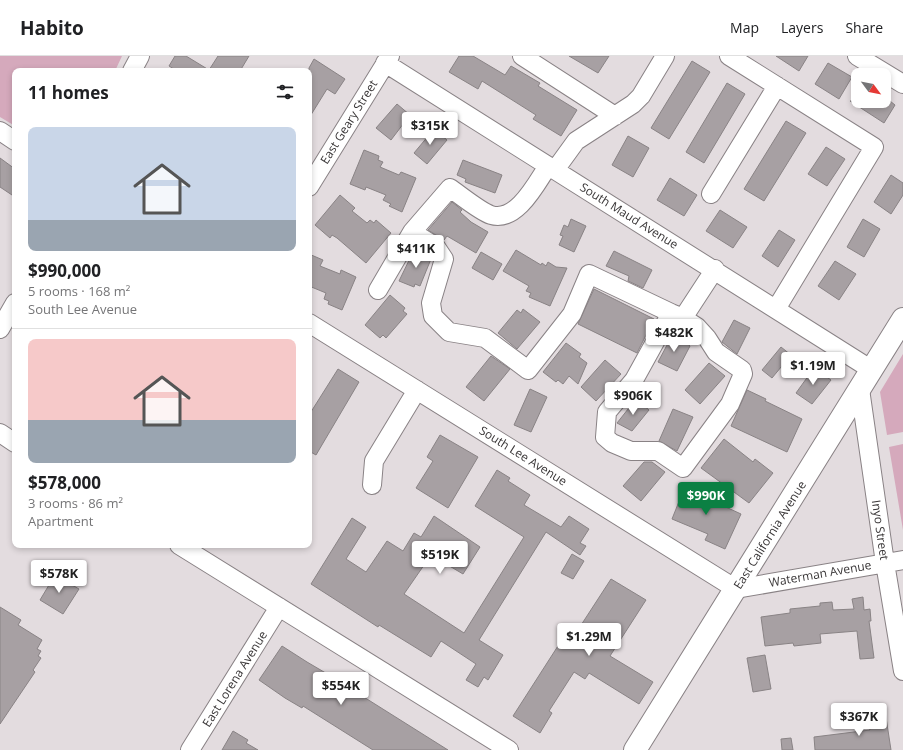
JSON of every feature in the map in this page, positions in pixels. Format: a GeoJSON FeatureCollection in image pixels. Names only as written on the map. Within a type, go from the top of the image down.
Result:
{"type":"FeatureCollection","features":[{"type":"Feature","properties":{"kind":"main road","name":"East California Avenue"},"geometry":{"type":"LineString","coordinates":[[641,745],[736,589],[902,323]]}},
{"type":"Feature","properties":{"kind":"street"},"geometry":{"type":"LineString","coordinates":[[134,68],[140,56]]}},
{"type":"Feature","properties":{"kind":"street"},"geometry":{"type":"LineString","coordinates":[[522,56],[615,116]]}},
{"type":"Feature","properties":{"kind":"street"},"geometry":{"type":"LineString","coordinates":[[378,290],[412,232],[450,188],[492,215],[507,214],[518,208],[576,141],[633,104],[640,96],[665,56]]}},
{"type":"Feature","properties":{"kind":"street"},"geometry":{"type":"LineString","coordinates":[[729,56],[874,147],[776,309]]}},
{"type":"Feature","properties":{"kind":"street"},"geometry":{"type":"LineString","coordinates":[[857,56],[903,84]]}},
{"type":"Feature","properties":{"kind":"street","name":"South Maud Avenue"},"geometry":{"type":"LineString","coordinates":[[388,60],[552,168],[872,370]]}},
{"type":"Feature","properties":{"kind":"street","name":"East Geary Street"},"geometry":{"type":"LineString","coordinates":[[312,182],[388,60]]}},
{"type":"Feature","properties":{"kind":"street"},"geometry":{"type":"LineString","coordinates":[[711,194],[777,86]]}},
{"type":"Feature","properties":{"kind":"street"},"geometry":{"type":"LineString","coordinates":[[0,131],[12,138]]}},
{"type":"Feature","properties":{"kind":"street"},"geometry":{"type":"LineString","coordinates":[[412,232],[436,247],[444,259],[431,303],[433,316],[441,326],[449,332],[485,338],[528,370],[572,314],[589,274],[677,315],[707,338],[716,352],[742,370],[744,374],[730,404],[683,468],[658,451],[631,451],[612,443],[605,438],[607,412],[634,380],[677,315],[714,269]]}},
{"type":"Feature","properties":{"kind":"street"},"geometry":{"type":"LineString","coordinates":[[0,329],[12,308]]}},
{"type":"Feature","properties":{"kind":"street","name":"South Lee Avenue"},"geometry":{"type":"LineString","coordinates":[[312,325],[736,589]]}},
{"type":"Feature","properties":{"kind":"street","name":"Inyo Street"},"geometry":{"type":"LineString","coordinates":[[860,389],[885,563],[903,671]]}},
{"type":"Feature","properties":{"kind":"street"},"geometry":{"type":"LineString","coordinates":[[372,485],[374,461],[417,390]]}},
{"type":"Feature","properties":{"kind":"street"},"geometry":{"type":"LineString","coordinates":[[0,434],[12,441]]}},
{"type":"Feature","properties":{"kind":"street"},"geometry":{"type":"LineString","coordinates":[[184,548],[509,750]]}},
{"type":"Feature","properties":{"kind":"street","name":"Waterman Avenue"},"geometry":{"type":"LineString","coordinates":[[736,589],[903,560]]}},
{"type":"Feature","properties":{"kind":"street","name":"East Lorena Avenue"},"geometry":{"type":"LineString","coordinates":[[190,750],[279,607]]}},
{"type":"Feature","properties":{"kind":"shaded area"},"geometry":{"type":"Polygon","coordinates":[[[0,56],[122,56],[116,68],[12,68],[12,124],[0,117],[0,56]]]}},
{"type":"Feature","properties":{"kind":"shaded area"},"geometry":{"type":"Polygon","coordinates":[[[903,354],[903,432],[887,435],[880,392],[903,354]]]}},
{"type":"Feature","properties":{"kind":"shaded area"},"geometry":{"type":"Polygon","coordinates":[[[903,444],[903,530],[889,447],[903,444]]]}},
{"type":"Feature","properties":{"kind":"building"},"geometry":{"type":"Polygon","coordinates":[[[175,56],[186,56],[206,68],[172,68],[169,66],[175,56]]]}},
{"type":"Feature","properties":{"kind":"building"},"geometry":{"type":"Polygon","coordinates":[[[218,56],[249,56],[242,68],[210,68],[218,56]]]}},
{"type":"Feature","properties":{"kind":"building"},"geometry":{"type":"Polygon","coordinates":[[[459,56],[473,56],[505,75],[511,66],[540,83],[538,86],[577,110],[561,136],[533,119],[536,115],[482,81],[478,89],[449,72],[459,56]]]}},
{"type":"Feature","properties":{"kind":"building"},"geometry":{"type":"Polygon","coordinates":[[[569,56],[609,56],[598,73],[569,56]]]}},
{"type":"Feature","properties":{"kind":"building"},"geometry":{"type":"Polygon","coordinates":[[[776,56],[808,56],[799,71],[776,56]]]}},
{"type":"Feature","properties":{"kind":"building"},"geometry":{"type":"Polygon","coordinates":[[[314,59],[345,79],[335,94],[327,89],[312,113],[312,68],[309,68],[314,59]]]}},
{"type":"Feature","properties":{"kind":"building"},"geometry":{"type":"Polygon","coordinates":[[[692,61],[710,72],[669,139],[651,128],[692,61]]]}},
{"type":"Feature","properties":{"kind":"building"},"geometry":{"type":"Polygon","coordinates":[[[828,63],[851,76],[839,99],[815,84],[828,63]]]}},
{"type":"Feature","properties":{"kind":"building"},"geometry":{"type":"Polygon","coordinates":[[[727,83],[745,94],[704,163],[686,152],[727,83]]]}},
{"type":"Feature","properties":{"kind":"building"},"geometry":{"type":"Polygon","coordinates":[[[891,102],[895,105],[884,123],[861,108],[891,108],[891,102]]]}},
{"type":"Feature","properties":{"kind":"building"},"geometry":{"type":"Polygon","coordinates":[[[397,104],[410,115],[391,140],[376,128],[397,104]]]}},
{"type":"Feature","properties":{"kind":"building"},"geometry":{"type":"Polygon","coordinates":[[[786,121],[806,133],[764,201],[744,189],[786,121]]]}},
{"type":"Feature","properties":{"kind":"building"},"geometry":{"type":"Polygon","coordinates":[[[434,129],[447,140],[427,164],[414,153],[434,129]]]}},
{"type":"Feature","properties":{"kind":"building"},"geometry":{"type":"Polygon","coordinates":[[[628,136],[649,148],[633,177],[612,165],[628,136]]]}},
{"type":"Feature","properties":{"kind":"building"},"geometry":{"type":"Polygon","coordinates":[[[826,147],[845,159],[827,186],[808,174],[826,147]]]}},
{"type":"Feature","properties":{"kind":"building"},"geometry":{"type":"Polygon","coordinates":[[[364,150],[379,156],[378,160],[383,162],[380,167],[399,175],[401,172],[416,178],[402,212],[389,206],[391,204],[383,200],[386,195],[366,187],[365,190],[350,184],[364,150]]]}},
{"type":"Feature","properties":{"kind":"building"},"geometry":{"type":"Polygon","coordinates":[[[0,158],[12,167],[12,195],[0,187],[0,158]]]}},
{"type":"Feature","properties":{"kind":"building"},"geometry":{"type":"Polygon","coordinates":[[[463,160],[502,175],[495,193],[465,182],[466,179],[457,175],[463,160]]]}},
{"type":"Feature","properties":{"kind":"building"},"geometry":{"type":"Polygon","coordinates":[[[891,175],[903,183],[903,195],[891,214],[874,202],[891,175]]]}},
{"type":"Feature","properties":{"kind":"building"},"geometry":{"type":"Polygon","coordinates":[[[670,178],[697,195],[684,216],[657,200],[670,178]]]}},
{"type":"Feature","properties":{"kind":"building"},"geometry":{"type":"Polygon","coordinates":[[[340,195],[355,208],[352,211],[367,223],[370,220],[374,223],[376,220],[391,233],[366,263],[337,238],[332,235],[330,238],[315,225],[340,195]]]}},
{"type":"Feature","properties":{"kind":"building"},"geometry":{"type":"Polygon","coordinates":[[[452,202],[462,210],[460,212],[471,222],[488,232],[476,253],[447,236],[444,240],[428,230],[452,202]]]}},
{"type":"Feature","properties":{"kind":"building"},"geometry":{"type":"Polygon","coordinates":[[[720,210],[747,227],[733,248],[706,231],[720,210]]]}},
{"type":"Feature","properties":{"kind":"building"},"geometry":{"type":"Polygon","coordinates":[[[571,219],[586,226],[574,252],[559,245],[563,236],[560,235],[564,225],[568,227],[571,219]]]}},
{"type":"Feature","properties":{"kind":"building"},"geometry":{"type":"Polygon","coordinates":[[[863,219],[880,229],[864,257],[847,247],[863,219]]]}},
{"type":"Feature","properties":{"kind":"building"},"geometry":{"type":"Polygon","coordinates":[[[779,230],[795,240],[778,267],[762,256],[779,230]]]}},
{"type":"Feature","properties":{"kind":"building"},"geometry":{"type":"Polygon","coordinates":[[[415,248],[428,254],[427,257],[431,259],[420,286],[415,284],[414,287],[399,281],[415,248]]]}},
{"type":"Feature","properties":{"kind":"building"},"geometry":{"type":"Polygon","coordinates":[[[516,250],[541,265],[542,263],[546,266],[548,262],[556,267],[567,268],[550,306],[529,297],[531,293],[526,291],[529,286],[503,271],[516,250]]]}},
{"type":"Feature","properties":{"kind":"building"},"geometry":{"type":"Polygon","coordinates":[[[614,251],[652,270],[643,288],[628,281],[629,276],[606,266],[614,251]]]}},
{"type":"Feature","properties":{"kind":"building"},"geometry":{"type":"Polygon","coordinates":[[[481,252],[502,264],[493,280],[472,268],[481,252]]]}},
{"type":"Feature","properties":{"kind":"building"},"geometry":{"type":"Polygon","coordinates":[[[312,255],[323,260],[320,266],[340,274],[341,270],[356,277],[342,310],[328,304],[329,301],[324,299],[326,293],[312,287],[312,255]]]}},
{"type":"Feature","properties":{"kind":"building"},"geometry":{"type":"Polygon","coordinates":[[[835,261],[856,274],[839,300],[818,286],[835,261]]]}},
{"type":"Feature","properties":{"kind":"building"},"geometry":{"type":"Polygon","coordinates":[[[594,289],[654,319],[637,353],[578,324],[594,289]]]}},
{"type":"Feature","properties":{"kind":"building"},"geometry":{"type":"Polygon","coordinates":[[[390,295],[405,308],[403,311],[407,314],[386,338],[383,335],[380,338],[365,325],[390,295]]]}},
{"type":"Feature","properties":{"kind":"building"},"geometry":{"type":"Polygon","coordinates":[[[523,309],[540,322],[517,349],[498,333],[517,310],[521,313],[523,309]]]}},
{"type":"Feature","properties":{"kind":"building"},"geometry":{"type":"Polygon","coordinates":[[[734,320],[750,328],[737,354],[722,342],[734,320]]]}},
{"type":"Feature","properties":{"kind":"building"},"geometry":{"type":"Polygon","coordinates":[[[674,332],[690,346],[677,371],[658,362],[674,332]]]}},
{"type":"Feature","properties":{"kind":"building"},"geometry":{"type":"Polygon","coordinates":[[[566,343],[581,354],[579,357],[587,363],[578,384],[569,376],[563,384],[558,380],[556,382],[543,372],[566,343]]]}},
{"type":"Feature","properties":{"kind":"building"},"geometry":{"type":"Polygon","coordinates":[[[781,347],[791,355],[772,378],[762,370],[781,347]]]}},
{"type":"Feature","properties":{"kind":"building"},"geometry":{"type":"Polygon","coordinates":[[[491,356],[510,369],[484,401],[466,387],[491,356]]]}},
{"type":"Feature","properties":{"kind":"building"},"geometry":{"type":"Polygon","coordinates":[[[605,360],[621,374],[596,401],[581,387],[605,360]]]}},
{"type":"Feature","properties":{"kind":"building"},"geometry":{"type":"Polygon","coordinates":[[[709,363],[725,376],[700,404],[685,390],[709,363]]]}},
{"type":"Feature","properties":{"kind":"building"},"geometry":{"type":"Polygon","coordinates":[[[814,368],[831,380],[812,404],[796,393],[814,368]]]}},
{"type":"Feature","properties":{"kind":"building"},"geometry":{"type":"Polygon","coordinates":[[[338,369],[359,382],[316,455],[312,453],[312,410],[338,369]]]}},
{"type":"Feature","properties":{"kind":"building"},"geometry":{"type":"Polygon","coordinates":[[[530,389],[547,397],[531,432],[514,425],[530,389]]]}},
{"type":"Feature","properties":{"kind":"building"},"geometry":{"type":"Polygon","coordinates":[[[747,390],[766,399],[765,401],[802,419],[787,452],[731,426],[747,390]]]}},
{"type":"Feature","properties":{"kind":"building"},"geometry":{"type":"Polygon","coordinates":[[[636,399],[649,410],[632,431],[617,423],[636,399]]]}},
{"type":"Feature","properties":{"kind":"building"},"geometry":{"type":"Polygon","coordinates":[[[673,409],[693,417],[677,451],[659,441],[673,409]]]}},
{"type":"Feature","properties":{"kind":"building"},"geometry":{"type":"Polygon","coordinates":[[[440,435],[478,457],[448,508],[416,488],[433,461],[427,457],[440,435]]]}},
{"type":"Feature","properties":{"kind":"building"},"geometry":{"type":"Polygon","coordinates":[[[724,439],[753,462],[755,459],[773,473],[749,503],[701,468],[724,439]]]}},
{"type":"Feature","properties":{"kind":"building"},"geometry":{"type":"Polygon","coordinates":[[[644,462],[652,462],[665,472],[641,501],[623,486],[644,462]]]}},
{"type":"Feature","properties":{"kind":"building"},"geometry":{"type":"Polygon","coordinates":[[[497,470],[510,478],[508,481],[530,495],[524,505],[561,527],[569,516],[589,529],[580,543],[586,546],[580,555],[546,532],[479,640],[503,655],[488,680],[484,677],[478,687],[466,680],[476,664],[441,641],[431,657],[379,625],[378,627],[311,584],[352,518],[366,527],[346,559],[366,572],[387,541],[403,551],[414,533],[421,537],[434,516],[480,547],[463,574],[431,555],[404,594],[464,633],[524,537],[475,506],[497,470]]]}},
{"type":"Feature","properties":{"kind":"building"},"geometry":{"type":"Polygon","coordinates":[[[686,484],[708,493],[704,497],[741,514],[725,549],[705,540],[708,534],[672,519],[686,484]]]}},
{"type":"Feature","properties":{"kind":"building"},"geometry":{"type":"Polygon","coordinates":[[[572,554],[584,561],[573,579],[561,573],[572,554]]]}},
{"type":"Feature","properties":{"kind":"building"},"geometry":{"type":"Polygon","coordinates":[[[55,575],[79,589],[63,614],[40,600],[55,575]]]}},
{"type":"Feature","properties":{"kind":"building"},"geometry":{"type":"Polygon","coordinates":[[[611,579],[646,600],[610,656],[653,682],[639,704],[589,673],[585,679],[574,672],[549,711],[552,713],[540,733],[513,716],[565,635],[572,639],[611,579]]]}},
{"type":"Feature","properties":{"kind":"building"},"geometry":{"type":"Polygon","coordinates":[[[863,597],[864,610],[870,609],[871,621],[869,621],[874,658],[860,659],[857,631],[820,634],[821,643],[794,646],[793,643],[765,646],[761,617],[790,613],[790,609],[820,606],[820,603],[832,602],[833,610],[854,609],[852,599],[863,597]]]}},
{"type":"Feature","properties":{"kind":"building"},"geometry":{"type":"Polygon","coordinates":[[[0,607],[21,620],[18,625],[42,640],[37,649],[41,651],[38,656],[41,658],[33,670],[35,672],[0,724],[0,607]]]}},
{"type":"Feature","properties":{"kind":"building"},"geometry":{"type":"Polygon","coordinates":[[[282,646],[448,750],[373,750],[303,706],[302,708],[285,698],[259,680],[282,646]]]}},
{"type":"Feature","properties":{"kind":"building"},"geometry":{"type":"Polygon","coordinates":[[[765,655],[771,689],[753,692],[747,658],[765,655]]]}},
{"type":"Feature","properties":{"kind":"building"},"geometry":{"type":"Polygon","coordinates":[[[885,711],[891,750],[815,750],[814,737],[870,730],[867,713],[885,711]]]}},
{"type":"Feature","properties":{"kind":"building"},"geometry":{"type":"Polygon","coordinates":[[[233,731],[248,740],[246,743],[258,750],[222,750],[233,731]]]}},
{"type":"Feature","properties":{"kind":"building"},"geometry":{"type":"Polygon","coordinates":[[[791,738],[793,750],[782,750],[781,739],[791,738]]]}}]}
